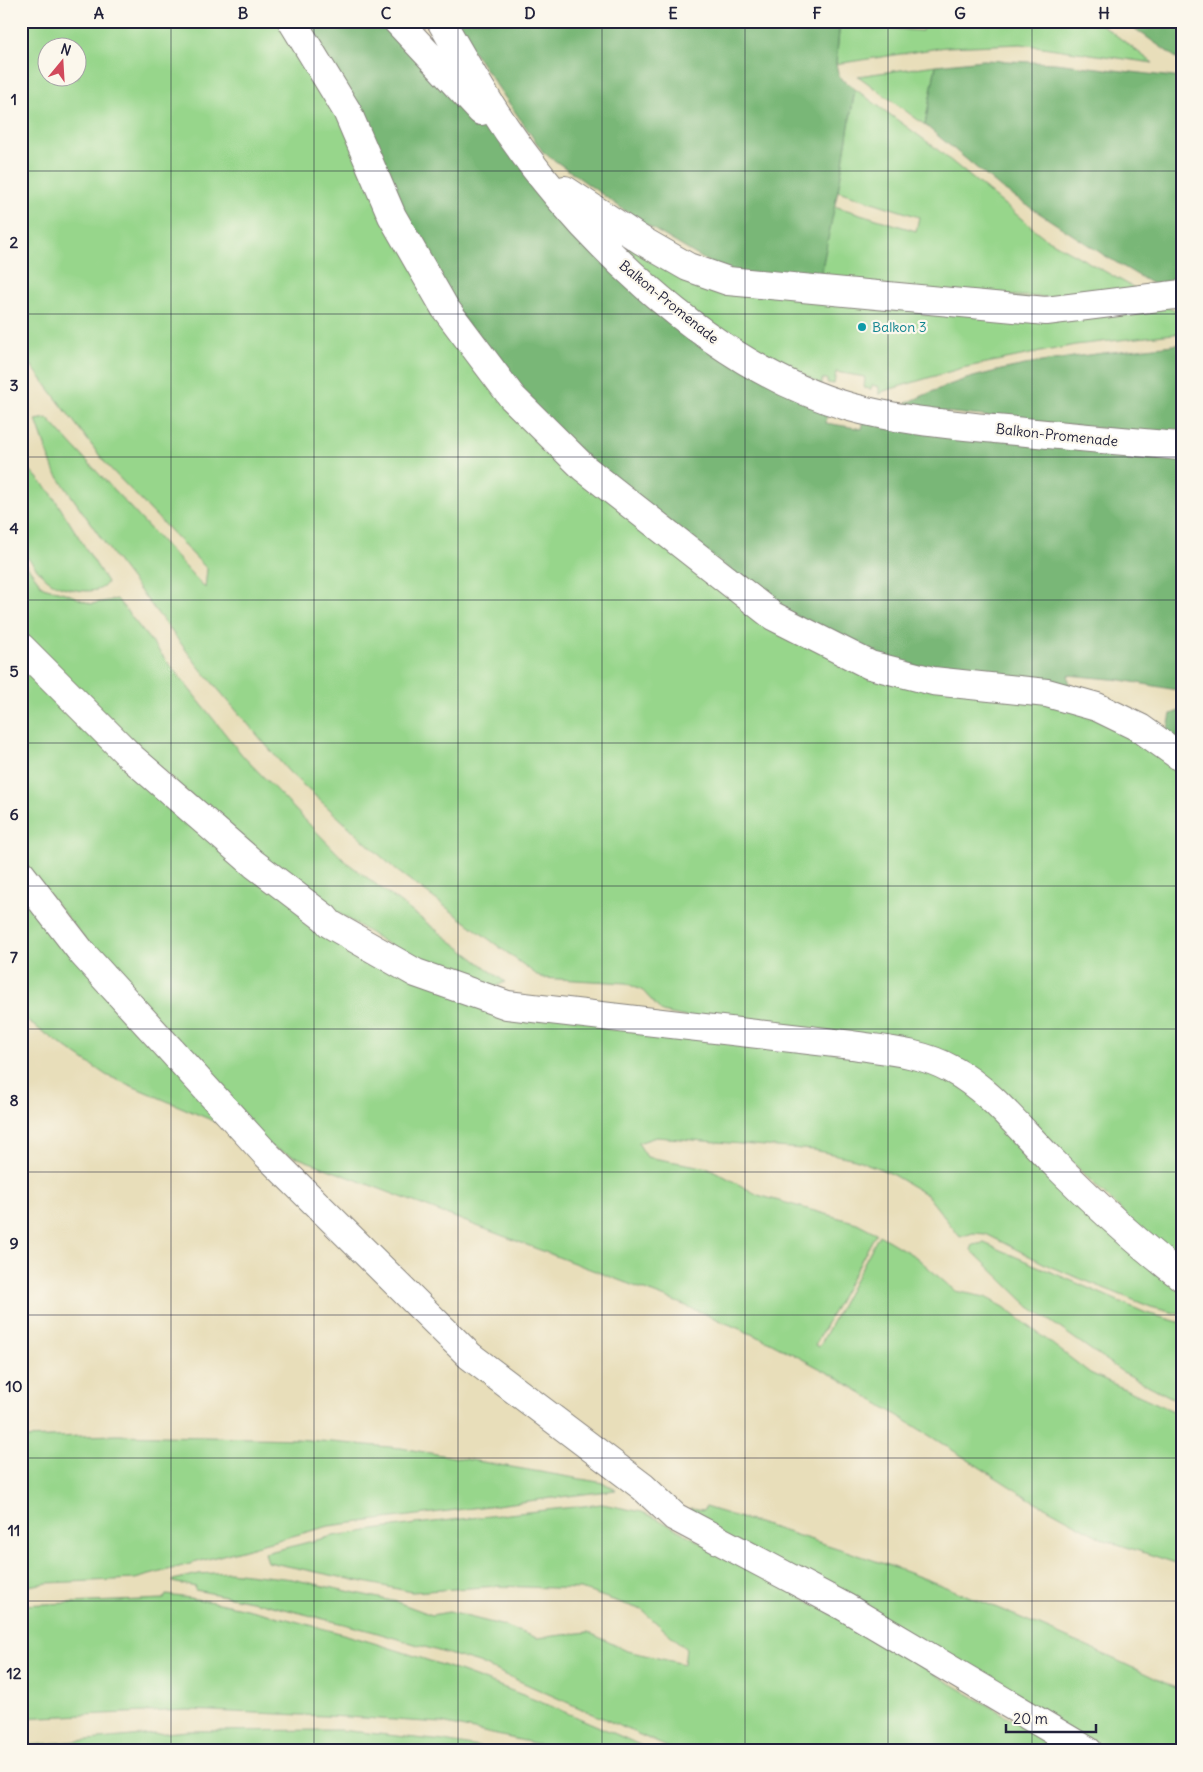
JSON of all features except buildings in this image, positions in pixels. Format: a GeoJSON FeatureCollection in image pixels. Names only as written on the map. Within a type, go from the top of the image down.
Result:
{"type":"FeatureCollection","features":[{"type":"Feature","properties":{"kind":"lane"},"geometry":{"type":"LineString","coordinates":[[292,21],[347,111],[392,216],[445,308],[512,397],[584,468],[773,616],[870,665],[933,681],[1048,693],[1097,707],[1140,728],[1182,758]]}},
{"type":"Feature","properties":{"kind":"lane"},"geometry":{"type":"LineString","coordinates":[[397,21],[538,172],[641,240],[688,267],[728,280],[1046,311],[1182,294]]}},
{"type":"Feature","properties":{"kind":"lane","name":"Balkon-Promenade"},"geometry":{"type":"LineString","coordinates":[[441,21],[490,105],[538,172],[616,260],[705,334],[746,360],[795,386],[850,407],[934,423],[1182,446]]}},
{"type":"Feature","properties":{"kind":"lane"},"geometry":{"type":"LineString","coordinates":[[21,647],[132,758],[254,864],[325,918],[330,924],[416,972],[507,1005],[852,1044],[906,1054],[950,1068],[970,1081],[998,1104],[1049,1158],[1140,1246],[1182,1277]]}},
{"type":"Feature","properties":{"kind":"lane"},"geometry":{"type":"LineString","coordinates":[[21,874],[83,954],[265,1153],[470,1356],[643,1487],[675,1517],[845,1607],[1088,1751]]}},
{"type":"Feature","properties":{"kind":"green space"},"geometry":{"type":"Polygon","coordinates":[[[21,21],[283,21],[1093,713],[1182,770],[1182,1268],[1169,1258],[990,1081],[662,1012],[643,991],[626,983],[541,978],[396,870],[289,772],[199,667],[115,558],[54,471],[36,420],[47,418],[205,588],[207,569],[106,464],[21,352],[21,21]]]}},
{"type":"Feature","properties":{"kind":"green space"},"geometry":{"type":"Polygon","coordinates":[[[302,21],[385,21],[470,106],[535,176],[604,264],[828,407],[826,423],[862,429],[865,416],[1182,455],[1182,694],[1177,690],[1121,680],[1068,675],[1070,688],[887,662],[776,605],[591,460],[515,390],[454,305],[302,21]]]}},
{"type":"Feature","properties":{"kind":"green space"},"geometry":{"type":"Polygon","coordinates":[[[452,21],[840,21],[836,64],[839,77],[855,89],[841,175],[819,283],[744,275],[710,263],[638,220],[543,152],[452,21]]]}},
{"type":"Feature","properties":{"kind":"green space"},"geometry":{"type":"Polygon","coordinates":[[[840,21],[886,21],[885,28],[922,31],[924,21],[1097,21],[1153,63],[1021,44],[946,47],[836,64],[840,21]]]}},
{"type":"Feature","properties":{"kind":"green space"},"geometry":{"type":"Polygon","coordinates":[[[1124,21],[1182,21],[1182,62],[1124,21]]]}},
{"type":"Feature","properties":{"kind":"green space"},"geometry":{"type":"Polygon","coordinates":[[[983,60],[1055,63],[1182,78],[1182,287],[1161,289],[1107,257],[1002,189],[925,125],[936,65],[983,60]]]}},
{"type":"Feature","properties":{"kind":"green space"},"geometry":{"type":"Polygon","coordinates":[[[936,65],[925,125],[858,76],[936,65]]]}},
{"type":"Feature","properties":{"kind":"green space"},"geometry":{"type":"Polygon","coordinates":[[[855,89],[933,146],[1045,238],[1140,291],[1045,300],[819,283],[834,206],[916,231],[919,217],[838,191],[855,89]]]}},
{"type":"Feature","properties":{"kind":"green space"},"geometry":{"type":"Polygon","coordinates":[[[596,216],[699,280],[1161,303],[1182,315],[1182,333],[1075,345],[962,368],[884,391],[879,395],[879,387],[872,385],[871,389],[864,388],[865,377],[836,372],[834,384],[827,383],[827,379],[822,379],[822,385],[682,306],[635,269],[596,216]]]}},
{"type":"Feature","properties":{"kind":"green space"},"geometry":{"type":"Polygon","coordinates":[[[1182,344],[1182,437],[898,407],[957,382],[1002,370],[1078,356],[1182,344]]]}},
{"type":"Feature","properties":{"kind":"green space"},"geometry":{"type":"Polygon","coordinates":[[[21,460],[51,493],[107,582],[103,587],[97,590],[81,591],[56,585],[43,575],[21,551],[21,460]]]}},
{"type":"Feature","properties":{"kind":"green space"},"geometry":{"type":"Polygon","coordinates":[[[21,558],[43,587],[68,594],[91,604],[117,599],[243,756],[345,861],[505,982],[486,991],[413,960],[283,878],[57,675],[21,636],[21,558]]]}},
{"type":"Feature","properties":{"kind":"green space"},"geometry":{"type":"Polygon","coordinates":[[[21,660],[413,979],[919,1067],[964,1087],[1182,1287],[1182,1315],[1151,1307],[1051,1267],[986,1234],[973,1233],[960,1237],[927,1195],[888,1172],[855,1159],[814,1150],[656,1137],[638,1143],[647,1157],[709,1168],[758,1195],[857,1223],[876,1233],[815,1345],[819,1347],[879,1235],[916,1257],[955,1291],[985,1297],[1004,1307],[1090,1373],[1182,1415],[1182,1565],[1105,1540],[1030,1499],[838,1378],[770,1342],[684,1305],[270,1147],[90,945],[21,861],[21,660]]]}},
{"type":"Feature","properties":{"kind":"green space"},"geometry":{"type":"Polygon","coordinates":[[[1182,710],[1182,746],[1167,733],[1171,714],[1182,710]]]}},
{"type":"Feature","properties":{"kind":"green space"},"geometry":{"type":"Polygon","coordinates":[[[21,885],[230,1128],[106,1075],[21,1017],[21,885]]]}},
{"type":"Feature","properties":{"kind":"green space"},"geometry":{"type":"Polygon","coordinates":[[[984,1243],[1146,1313],[1182,1323],[1182,1403],[1121,1371],[1030,1307],[971,1250],[973,1245],[984,1243]]]}},
{"type":"Feature","properties":{"kind":"green space"},"geometry":{"type":"Polygon","coordinates":[[[116,1435],[297,1439],[401,1448],[604,1483],[616,1490],[329,1526],[135,1579],[47,1583],[21,1587],[21,1438],[116,1435]]]}},
{"type":"Feature","properties":{"kind":"green space"},"geometry":{"type":"Polygon","coordinates":[[[602,1504],[642,1512],[658,1519],[844,1621],[1066,1751],[676,1751],[479,1663],[371,1631],[261,1603],[195,1590],[196,1587],[172,1582],[173,1580],[199,1574],[229,1572],[292,1579],[397,1602],[432,1615],[449,1612],[501,1625],[537,1638],[588,1632],[627,1651],[684,1664],[686,1649],[642,1610],[581,1589],[498,1586],[412,1592],[268,1562],[265,1553],[333,1536],[415,1524],[602,1504]]]}},
{"type":"Feature","properties":{"kind":"green space"},"geometry":{"type":"Polygon","coordinates":[[[705,1507],[845,1551],[928,1580],[1056,1633],[1182,1691],[1182,1751],[1104,1751],[865,1613],[691,1520],[691,1508],[704,1510],[705,1507]]]}},
{"type":"Feature","properties":{"kind":"green space"},"geometry":{"type":"Polygon","coordinates":[[[166,1595],[219,1603],[306,1624],[439,1664],[526,1696],[653,1751],[570,1751],[442,1723],[347,1717],[187,1710],[21,1718],[21,1605],[164,1599],[166,1595]]]}},
{"type":"Feature","properties":{"kind":"green space"},"geometry":{"type":"Polygon","coordinates":[[[340,1730],[444,1741],[501,1751],[21,1751],[21,1746],[188,1731],[340,1730]]]}},
{"type":"Feature","properties":{"kind":"place","name":"Balkon 3"},"geometry":{"type":"Point","coordinates":[862,327]}}]}
